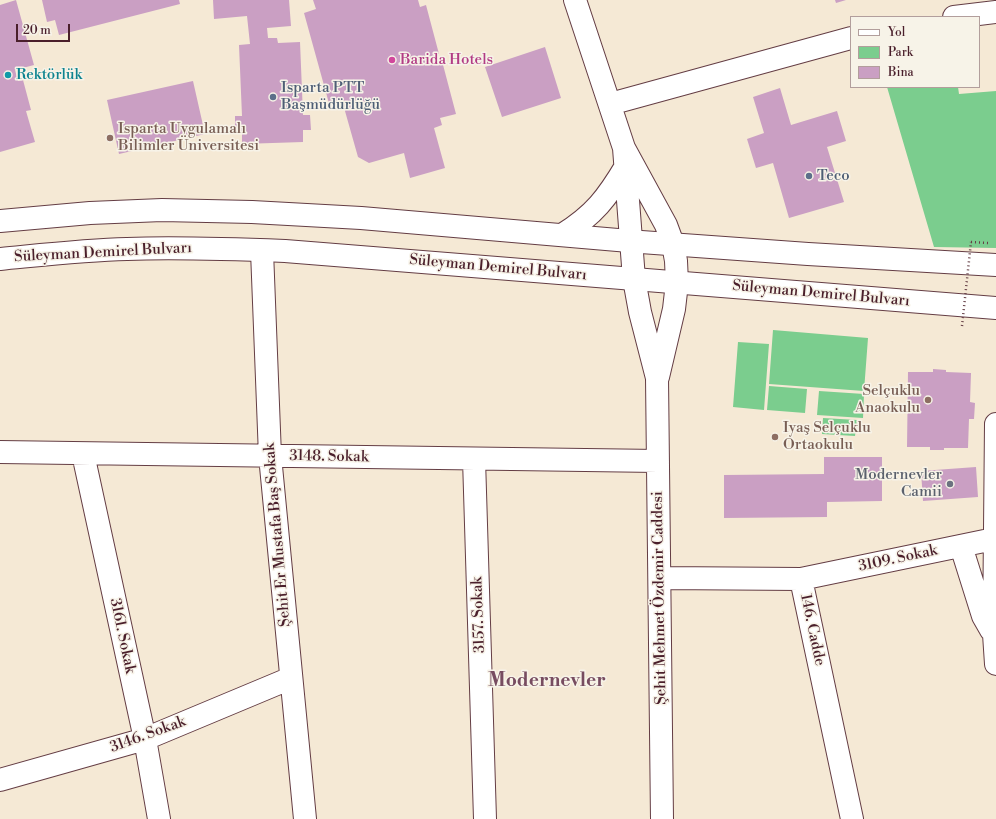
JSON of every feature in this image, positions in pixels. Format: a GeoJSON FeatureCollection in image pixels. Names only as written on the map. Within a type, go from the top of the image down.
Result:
{"type":"FeatureCollection","features":[{"type":"Feature","properties":{"kind":"street"},"geometry":{"type":"LineString","coordinates":[[562,235],[580,224],[604,199],[625,157],[610,104],[575,0]]}},
{"type":"Feature","properties":{"kind":"street"},"geometry":{"type":"LineString","coordinates":[[962,16],[996,12]]}},
{"type":"Feature","properties":{"kind":"street"},"geometry":{"type":"LineString","coordinates":[[610,104],[850,38]]}},
{"type":"Feature","properties":{"kind":"street","name":"Şehit Mehmet Özdemir Caddesi"},"geometry":{"type":"LineString","coordinates":[[625,157],[634,279],[640,312],[657,378],[662,819]]}},
{"type":"Feature","properties":{"kind":"street","name":"Şehit Mehmet Özdemir Caddesi"},"geometry":{"type":"LineString","coordinates":[[625,157],[666,225],[673,244],[676,261],[677,283],[672,318],[657,378]]}},
{"type":"Feature","properties":{"kind":"street"},"geometry":{"type":"LineString","coordinates":[[0,221],[90,213],[162,210],[252,212],[361,218],[673,244],[996,266]]}},
{"type":"Feature","properties":{"kind":"street","name":"Süleyman Demirel Bulvarı"},"geometry":{"type":"LineString","coordinates":[[0,259],[68,252],[126,249],[196,248],[262,250],[996,308]]}},
{"type":"Feature","properties":{"kind":"street","name":"Şehit Er Mustafa Baş Sokak"},"geometry":{"type":"LineString","coordinates":[[262,250],[270,456],[304,819]]}},
{"type":"Feature","properties":{"kind":"street"},"geometry":{"type":"LineString","coordinates":[[996,424],[994,539],[996,664]]}},
{"type":"Feature","properties":{"kind":"street","name":"3148. Sokak"},"geometry":{"type":"LineString","coordinates":[[0,452],[658,461]]}},
{"type":"Feature","properties":{"kind":"street","name":"3161. Sokak"},"geometry":{"type":"LineString","coordinates":[[83,454],[145,739],[160,819]]}},
{"type":"Feature","properties":{"kind":"street","name":"3157. Sokak"},"geometry":{"type":"LineString","coordinates":[[474,459],[485,819]]}},
{"type":"Feature","properties":{"kind":"street","name":"3109. Sokak"},"geometry":{"type":"LineString","coordinates":[[801,579],[994,539]]}},
{"type":"Feature","properties":{"kind":"street"},"geometry":{"type":"LineString","coordinates":[[961,546],[983,616],[995,634]]}},
{"type":"Feature","properties":{"kind":"street","name":"146. Cadde"},"geometry":{"type":"LineString","coordinates":[[660,578],[801,579],[852,819]]}},
{"type":"Feature","properties":{"kind":"street","name":"3146. Sokak"},"geometry":{"type":"LineString","coordinates":[[0,780],[145,739],[291,678]]}},
{"type":"Feature","properties":{"kind":"path"},"geometry":{"type":"LineString","coordinates":[[962,326],[971,242],[990,243]]}},
{"type":"Feature","properties":{"kind":"green space"},"geometry":{"type":"Polygon","coordinates":[[[887,88],[958,88],[959,94],[996,91],[996,248],[934,247],[887,88]]]}},
{"type":"Feature","properties":{"kind":"green space"},"geometry":{"type":"Polygon","coordinates":[[[773,330],[868,338],[864,391],[769,384],[773,330]]]}},
{"type":"Feature","properties":{"kind":"green space"},"geometry":{"type":"Polygon","coordinates":[[[738,342],[769,344],[764,410],[733,407],[738,342]]]}},
{"type":"Feature","properties":{"kind":"green space"},"geometry":{"type":"Polygon","coordinates":[[[769,386],[807,389],[805,413],[767,410],[769,386]]]}},
{"type":"Feature","properties":{"kind":"green space"},"geometry":{"type":"Polygon","coordinates":[[[819,391],[864,394],[863,418],[817,415],[819,391]]]}},
{"type":"Feature","properties":{"kind":"green space"},"geometry":{"type":"Polygon","coordinates":[[[823,418],[857,420],[855,436],[822,434],[823,418]]]}},
{"type":"Feature","properties":{"kind":"building","name":"Rektörlük"},"geometry":{"type":"Polygon","coordinates":[[[16,0],[34,65],[15,70],[18,81],[23,80],[31,110],[26,111],[35,142],[0,152],[0,5],[16,0]]]}},
{"type":"Feature","properties":{"kind":"building"},"geometry":{"type":"Polygon","coordinates":[[[42,0],[179,0],[180,4],[59,35],[55,20],[47,22],[42,0]]]}},
{"type":"Feature","properties":{"kind":"building"},"geometry":{"type":"Polygon","coordinates":[[[213,0],[289,0],[291,26],[267,28],[268,38],[277,38],[278,43],[300,42],[303,115],[310,115],[311,130],[303,130],[303,142],[242,144],[242,133],[235,134],[235,116],[242,116],[239,45],[250,44],[247,16],[214,19],[213,0]]]}},
{"type":"Feature","properties":{"kind":"building","name":"Barida Hotels"},"geometry":{"type":"Polygon","coordinates":[[[313,0],[418,0],[420,7],[426,5],[439,54],[424,58],[426,65],[442,61],[456,114],[440,118],[442,125],[434,128],[445,168],[410,178],[404,153],[369,163],[358,157],[343,104],[330,107],[304,13],[316,9],[313,0]]]}},
{"type":"Feature","properties":{"kind":"building"},"geometry":{"type":"Polygon","coordinates":[[[835,0],[846,0],[836,3],[835,0]]]}},
{"type":"Feature","properties":{"kind":"building"},"geometry":{"type":"Polygon","coordinates":[[[545,47],[561,98],[502,117],[485,67],[545,47]]]}},
{"type":"Feature","properties":{"kind":"building"},"geometry":{"type":"Polygon","coordinates":[[[193,81],[205,134],[119,154],[107,100],[193,81]]]}},
{"type":"Feature","properties":{"kind":"building"},"geometry":{"type":"Polygon","coordinates":[[[780,88],[791,125],[837,111],[846,141],[827,147],[844,202],[789,218],[773,163],[756,168],[747,139],[764,133],[753,97],[780,88]]]}},
{"type":"Feature","properties":{"kind":"building"},"geometry":{"type":"Polygon","coordinates":[[[933,369],[946,370],[946,372],[971,373],[970,402],[975,403],[974,419],[969,419],[968,448],[944,448],[944,450],[930,450],[930,447],[907,447],[908,372],[933,372],[933,369]]]}},
{"type":"Feature","properties":{"kind":"building"},"geometry":{"type":"Polygon","coordinates":[[[824,457],[882,457],[882,501],[827,502],[827,517],[724,518],[724,475],[824,474],[824,457]]]}},
{"type":"Feature","properties":{"kind":"building","name":"Modernevler Camii"},"geometry":{"type":"Polygon","coordinates":[[[976,467],[978,497],[923,501],[921,471],[976,467]]]}},
{"type":"Feature","properties":{"kind":"place","name":"Barida Hotels"},"geometry":{"type":"Point","coordinates":[392,60]}},
{"type":"Feature","properties":{"kind":"place","name":"Rektörlük"},"geometry":{"type":"Point","coordinates":[8,75]}},
{"type":"Feature","properties":{"kind":"place","name":"Isparta PTT Başmüdürlüğü"},"geometry":{"type":"Point","coordinates":[273,97]}},
{"type":"Feature","properties":{"kind":"place","name":"Isparta Uygulamalı Bilimler Üniversitesi"},"geometry":{"type":"Point","coordinates":[110,138]}},
{"type":"Feature","properties":{"kind":"place","name":"Teco"},"geometry":{"type":"Point","coordinates":[809,176]}},
{"type":"Feature","properties":{"kind":"place","name":"Selçuklu Anaokulu"},"geometry":{"type":"Point","coordinates":[928,400]}},
{"type":"Feature","properties":{"kind":"place","name":"Iyaş Selçuklu Ortaokulu"},"geometry":{"type":"Point","coordinates":[775,437]}},
{"type":"Feature","properties":{"kind":"place","name":"Modernevler Camii"},"geometry":{"type":"Point","coordinates":[950,484]}},
{"type":"Feature","properties":{"kind":"district","name":"Modernevler"},"geometry":{"type":"Point","coordinates":[547,681]}}]}
